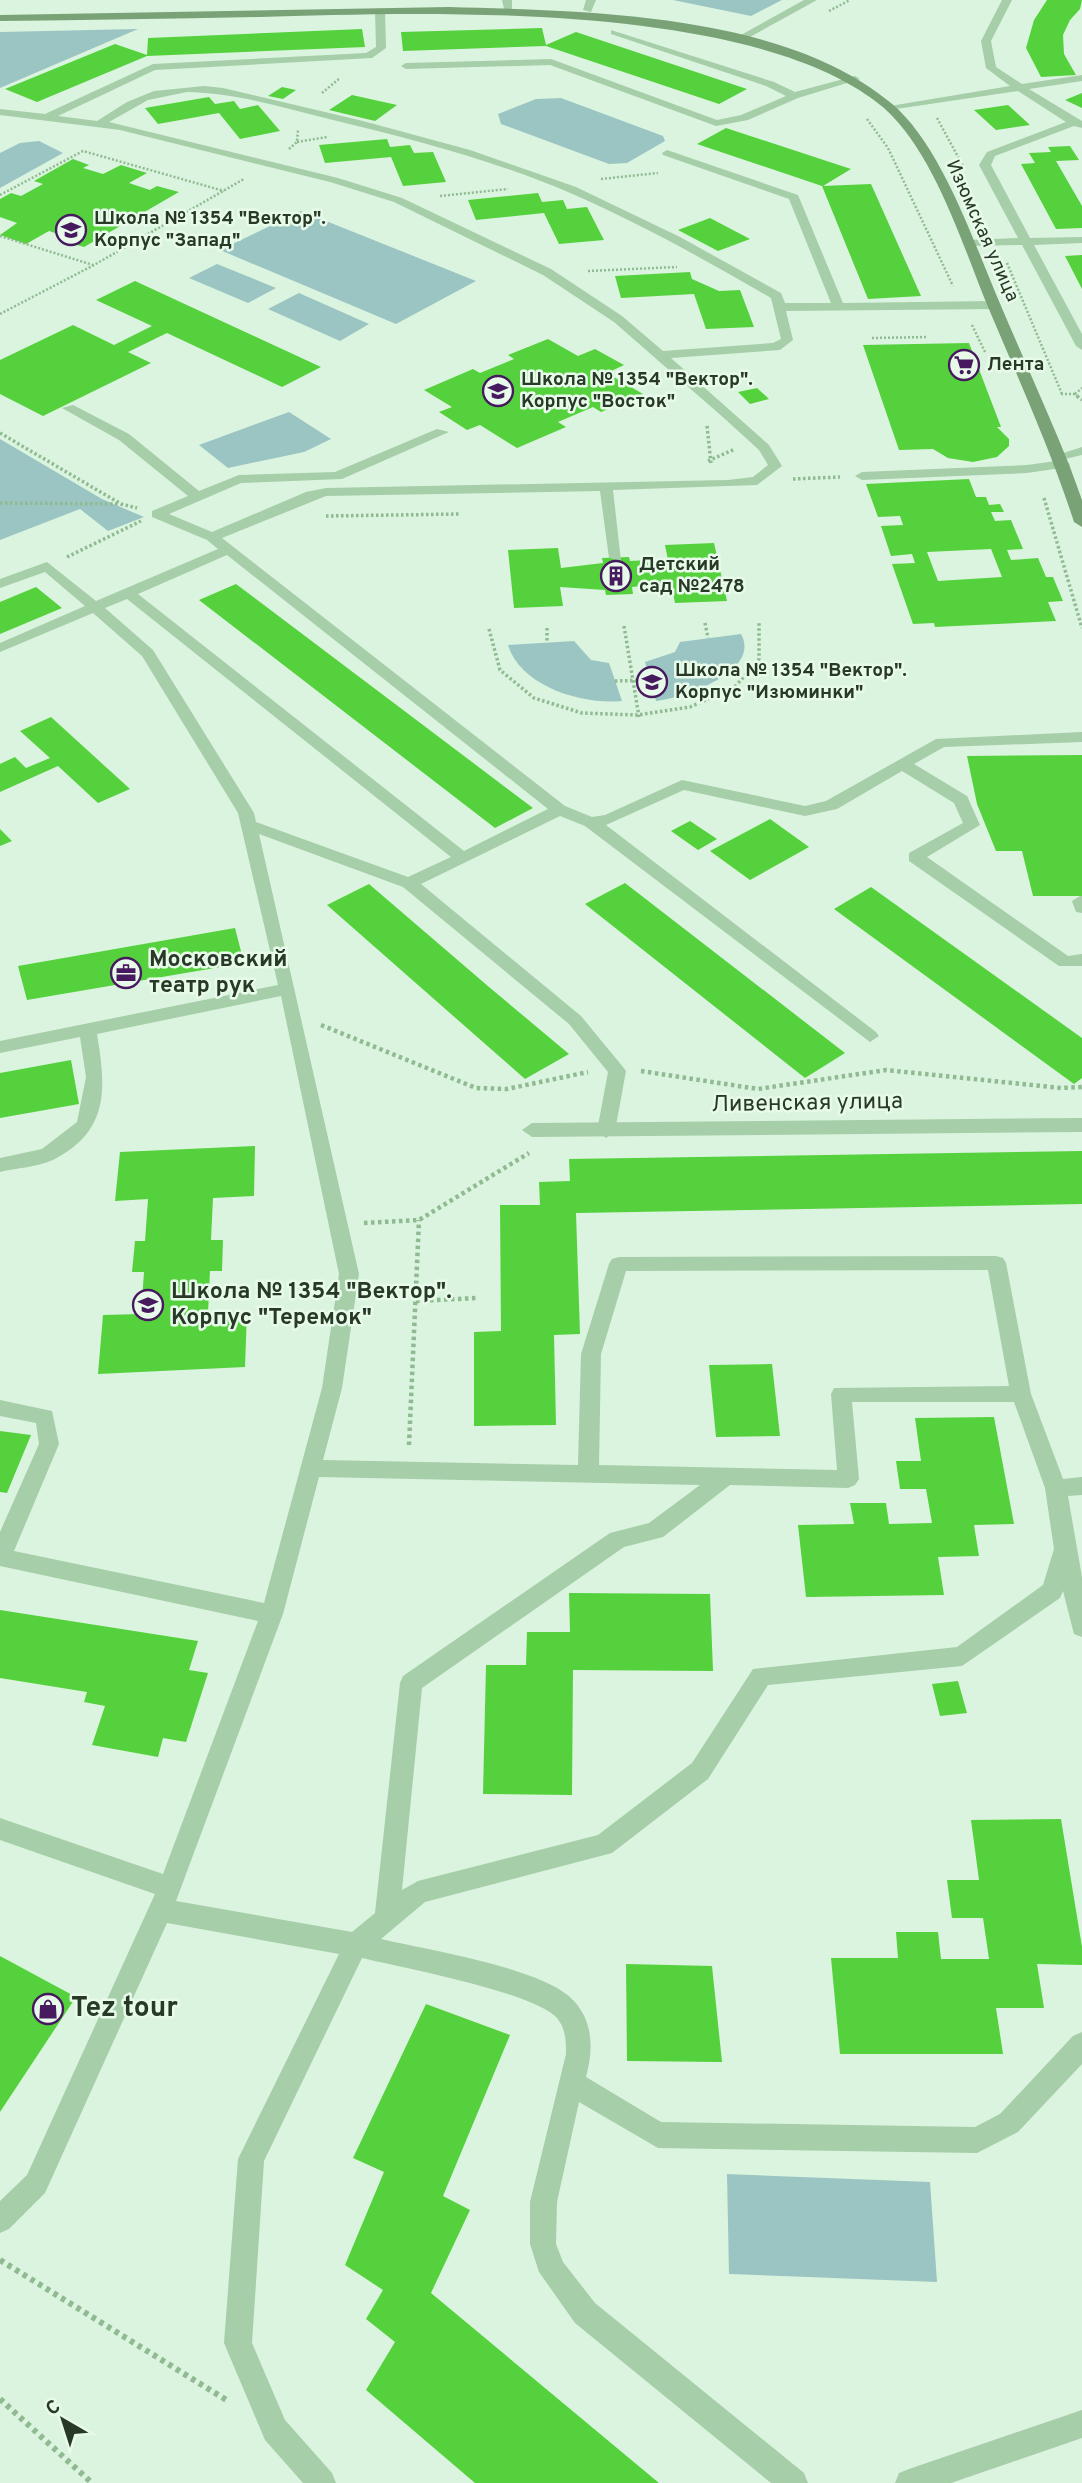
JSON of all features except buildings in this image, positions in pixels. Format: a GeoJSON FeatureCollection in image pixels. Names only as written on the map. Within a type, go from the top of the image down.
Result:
{"type":"FeatureCollection","features":[{"type":"Feature","properties":{"kind":"street"},"geometry":{"type":"LineString","coordinates":[[746,35],[812,0]]}},
{"type":"Feature","properties":{"kind":"street","name":"Изюмская улица"},"geometry":{"type":"LineString","coordinates":[[1,20],[380,11],[507,3],[589,5],[746,35],[818,59],[855,79],[889,107],[932,165],[1062,460],[1082,522]]}},
{"type":"Feature","properties":{"kind":"street"},"geometry":{"type":"LineString","coordinates":[[1062,460],[1082,451]]}},
{"type":"Feature","properties":{"kind":"street","name":"Ливенская улица"},"geometry":{"type":"LineString","coordinates":[[532,1130],[1082,1125]]}},
{"type":"Feature","properties":{"kind":"lane"},"geometry":{"type":"LineString","coordinates":[[1007,0],[986,41],[991,68],[1078,124]]}},
{"type":"Feature","properties":{"kind":"lane"},"geometry":{"type":"LineString","coordinates":[[47,117],[153,67],[368,56],[381,48],[380,11]]}},
{"type":"Feature","properties":{"kind":"lane"},"geometry":{"type":"LineString","coordinates":[[615,32],[770,84],[794,96]]}},
{"type":"Feature","properties":{"kind":"lane"},"geometry":{"type":"LineString","coordinates":[[407,66],[551,62],[716,122],[744,118],[794,96],[855,79]]}},
{"type":"Feature","properties":{"kind":"lane"},"geometry":{"type":"LineString","coordinates":[[889,107],[1082,78]]}},
{"type":"Feature","properties":{"kind":"lane"},"geometry":{"type":"LineString","coordinates":[[100,124],[143,96],[193,88],[223,91],[410,136],[501,163],[618,211],[777,296],[787,340],[776,347],[664,355]]}},
{"type":"Feature","properties":{"kind":"lane"},"geometry":{"type":"LineString","coordinates":[[0,112],[100,124],[270,164],[398,200],[547,272],[618,319],[664,355],[764,448],[775,466],[757,481],[606,487],[326,492],[311,495],[212,537]]}},
{"type":"Feature","properties":{"kind":"lane"},"geometry":{"type":"LineString","coordinates":[[1078,124],[991,154],[985,165],[1082,346]]}},
{"type":"Feature","properties":{"kind":"lane"},"geometry":{"type":"LineString","coordinates":[[667,153],[794,197],[838,306]]}},
{"type":"Feature","properties":{"kind":"lane"},"geometry":{"type":"LineString","coordinates":[[968,243],[1082,240]]}},
{"type":"Feature","properties":{"kind":"lane"},"geometry":{"type":"LineString","coordinates":[[779,307],[995,305]]}},
{"type":"Feature","properties":{"kind":"lane"},"geometry":{"type":"LineString","coordinates":[[68,408],[124,437],[198,497]]}},
{"type":"Feature","properties":{"kind":"lane"},"geometry":{"type":"LineString","coordinates":[[156,514],[239,479],[337,476],[442,432]]}},
{"type":"Feature","properties":{"kind":"lane"},"geometry":{"type":"LineString","coordinates":[[862,477],[1027,469],[1062,460]]}},
{"type":"Feature","properties":{"kind":"lane"},"geometry":{"type":"LineString","coordinates":[[606,487],[616,558]]}},
{"type":"Feature","properties":{"kind":"lane"},"geometry":{"type":"LineString","coordinates":[[156,514],[212,537],[559,810],[591,822],[870,1036]]}},
{"type":"Feature","properties":{"kind":"lane"},"geometry":{"type":"LineString","coordinates":[[0,648],[126,591],[227,550]]}},
{"type":"Feature","properties":{"kind":"lane"},"geometry":{"type":"LineString","coordinates":[[0,584],[47,566],[148,653],[246,813],[294,1014],[349,1274],[332,1388],[272,1614],[166,1899],[36,2184],[0,2220]]}},
{"type":"Feature","properties":{"kind":"lane"},"geometry":{"type":"LineString","coordinates":[[126,591],[463,858]]}},
{"type":"Feature","properties":{"kind":"lane"},"geometry":{"type":"LineString","coordinates":[[591,822],[608,820],[682,785],[805,811],[831,805],[941,742],[1082,737]]}},
{"type":"Feature","properties":{"kind":"lane"},"geometry":{"type":"LineString","coordinates":[[902,764],[961,800],[972,825],[915,857],[1065,962],[1082,960]]}},
{"type":"Feature","properties":{"kind":"lane"},"geometry":{"type":"LineString","coordinates":[[409,883],[559,810]]}},
{"type":"Feature","properties":{"kind":"lane"},"geometry":{"type":"LineString","coordinates":[[249,825],[409,883],[575,1020],[617,1071],[606,1131]]}},
{"type":"Feature","properties":{"kind":"lane"},"geometry":{"type":"LineString","coordinates":[[0,1046],[288,989]]}},
{"type":"Feature","properties":{"kind":"lane"},"geometry":{"type":"LineString","coordinates":[[0,1165],[47,1155],[86,1125],[95,1077],[87,1028]]}},
{"type":"Feature","properties":{"kind":"lane"},"geometry":{"type":"LineString","coordinates":[[588,1474],[591,1353],[619,1264],[996,1263],[1021,1394],[1056,1488],[1065,1549],[1082,1628]]}},
{"type":"Feature","properties":{"kind":"lane"},"geometry":{"type":"LineString","coordinates":[[311,1468],[848,1479],[841,1394],[1021,1394]]}},
{"type":"Feature","properties":{"kind":"lane"},"geometry":{"type":"LineString","coordinates":[[0,1408],[46,1417],[50,1444],[0,1557],[272,1614]]}},
{"type":"Feature","properties":{"kind":"lane"},"geometry":{"type":"LineString","coordinates":[[387,1918],[411,1683],[618,1539],[655,1531],[727,1476]]}},
{"type":"Feature","properties":{"kind":"lane"},"geometry":{"type":"LineString","coordinates":[[1056,1488],[1082,1486]]}},
{"type":"Feature","properties":{"kind":"lane"},"geometry":{"type":"LineString","coordinates":[[322,2483],[275,2430],[238,2343],[251,2159],[356,1945],[418,1892],[604,1845],[701,1771],[761,1676],[962,1656],[1052,1591],[1065,1549]]}},
{"type":"Feature","properties":{"kind":"lane"},"geometry":{"type":"LineString","coordinates":[[0,1829],[166,1899],[524,1986],[550,1995],[568,2011],[579,2031],[579,2054],[573,2084],[542,2211],[543,2246],[559,2282],[585,2313],[794,2483]]}},
{"type":"Feature","properties":{"kind":"lane"},"geometry":{"type":"LineString","coordinates":[[573,2084],[658,2135],[977,2140],[1009,2123],[1082,2045]]}},
{"type":"Feature","properties":{"kind":"lane"},"geometry":{"type":"LineString","coordinates":[[909,2483],[1082,2424]]}},
{"type":"Feature","properties":{"kind":"path"},"geometry":{"type":"LineString","coordinates":[[834,86],[856,103],[888,148],[990,362]]}},
{"type":"Feature","properties":{"kind":"path"},"geometry":{"type":"LineString","coordinates":[[0,195],[83,151],[224,191]]}},
{"type":"Feature","properties":{"kind":"path"},"geometry":{"type":"LineString","coordinates":[[0,314],[94,265],[270,164]]}},
{"type":"Feature","properties":{"kind":"path"},"geometry":{"type":"LineString","coordinates":[[0,236],[94,265]]}},
{"type":"Feature","properties":{"kind":"path"},"geometry":{"type":"LineString","coordinates":[[547,272],[723,265]]}},
{"type":"Feature","properties":{"kind":"path"},"geometry":{"type":"LineString","coordinates":[[872,338],[927,337]]}},
{"type":"Feature","properties":{"kind":"path"},"geometry":{"type":"LineString","coordinates":[[1075,394],[1082,388]]}},
{"type":"Feature","properties":{"kind":"path"},"geometry":{"type":"LineString","coordinates":[[0,433],[121,504],[0,503]]}},
{"type":"Feature","properties":{"kind":"path"},"geometry":{"type":"LineString","coordinates":[[1027,469],[1041,488],[1082,628]]}},
{"type":"Feature","properties":{"kind":"path"},"geometry":{"type":"LineString","coordinates":[[757,481],[862,477]]}},
{"type":"Feature","properties":{"kind":"path"},"geometry":{"type":"LineString","coordinates":[[47,566],[156,514]]}},
{"type":"Feature","properties":{"kind":"path"},"geometry":{"type":"LineString","coordinates":[[1072,594],[1082,594]]}},
{"type":"Feature","properties":{"kind":"path"},"geometry":{"type":"LineString","coordinates":[[489,629],[490,652],[495,662],[503,674],[531,694],[569,711],[639,717],[704,703],[740,682],[762,655],[764,634],[759,621]]}},
{"type":"Feature","properties":{"kind":"path"},"geometry":{"type":"LineString","coordinates":[[705,623],[708,638]]}},
{"type":"Feature","properties":{"kind":"path"},"geometry":{"type":"LineString","coordinates":[[624,626],[639,717]]}},
{"type":"Feature","properties":{"kind":"path"},"geometry":{"type":"LineString","coordinates":[[547,628],[547,643]]}},
{"type":"Feature","properties":{"kind":"path"},"geometry":{"type":"LineString","coordinates":[[615,681],[650,680]]}},
{"type":"Feature","properties":{"kind":"path"},"geometry":{"type":"LineString","coordinates":[[294,1014],[476,1088],[507,1089],[612,1066],[758,1089],[886,1070],[1061,1088],[1082,1087]]}},
{"type":"Feature","properties":{"kind":"path"},"geometry":{"type":"LineString","coordinates":[[338,1225],[419,1220],[566,1131]]}},
{"type":"Feature","properties":{"kind":"path"},"geometry":{"type":"LineString","coordinates":[[408,1470],[419,1220]]}},
{"type":"Feature","properties":{"kind":"path"},"geometry":{"type":"LineString","coordinates":[[416,1301],[477,1298]]}},
{"type":"Feature","properties":{"kind":"path"},"geometry":{"type":"LineString","coordinates":[[0,2260],[275,2430]]}},
{"type":"Feature","properties":{"kind":"path"},"geometry":{"type":"LineString","coordinates":[[0,2399],[92,2483]]}},
{"type":"Feature","properties":{"kind":"shaded area"},"geometry":{"type":"Polygon","coordinates":[[[673,0],[782,0],[751,16],[673,0]]]}},
{"type":"Feature","properties":{"kind":"shaded area"},"geometry":{"type":"Polygon","coordinates":[[[138,29],[0,88],[0,32],[138,29]]]}},
{"type":"Feature","properties":{"kind":"shaded area"},"geometry":{"type":"Polygon","coordinates":[[[561,98],[663,136],[665,141],[627,163],[609,164],[501,124],[498,114],[536,99],[561,98]]]}},
{"type":"Feature","properties":{"kind":"shaded area"},"geometry":{"type":"Polygon","coordinates":[[[39,141],[63,153],[0,188],[0,153],[20,143],[39,141]]]}},
{"type":"Feature","properties":{"kind":"shaded area"},"geometry":{"type":"Polygon","coordinates":[[[301,211],[476,281],[396,324],[220,250],[301,211]]]}},
{"type":"Feature","properties":{"kind":"shaded area"},"geometry":{"type":"Polygon","coordinates":[[[217,264],[276,288],[248,303],[189,278],[217,264]]]}},
{"type":"Feature","properties":{"kind":"shaded area"},"geometry":{"type":"Polygon","coordinates":[[[299,293],[369,324],[340,341],[268,309],[299,293]]]}},
{"type":"Feature","properties":{"kind":"shaded area"},"geometry":{"type":"Polygon","coordinates":[[[289,412],[331,439],[304,452],[228,468],[199,445],[289,412]]]}},
{"type":"Feature","properties":{"kind":"shaded area"},"geometry":{"type":"Polygon","coordinates":[[[0,439],[102,499],[144,517],[108,531],[80,509],[0,540],[0,439]]]}},
{"type":"Feature","properties":{"kind":"shaded area"},"geometry":{"type":"Polygon","coordinates":[[[741,634],[744,648],[740,660],[730,671],[700,689],[656,701],[645,662],[675,652],[680,642],[741,634]]]}},
{"type":"Feature","properties":{"kind":"shaded area"},"geometry":{"type":"Polygon","coordinates":[[[574,641],[591,660],[609,663],[622,701],[590,700],[555,690],[526,672],[515,660],[508,645],[574,641]]]}},
{"type":"Feature","properties":{"kind":"shaded area"},"geometry":{"type":"Polygon","coordinates":[[[727,2174],[930,2182],[937,2282],[729,2274],[727,2174]]]}},
{"type":"Feature","properties":{"kind":"place","name":"Школа № 1354 \"Вектор\". Корпус \"Запад\""},"geometry":{"type":"Point","coordinates":[71,230]}},
{"type":"Feature","properties":{"kind":"place","name":"Лента"},"geometry":{"type":"Point","coordinates":[964,365]}},
{"type":"Feature","properties":{"kind":"place","name":"Школа № 1354 \"Вектор\". Корпус \"Восток\""},"geometry":{"type":"Point","coordinates":[498,391]}},
{"type":"Feature","properties":{"kind":"place","name":"Детский сад №2478"},"geometry":{"type":"Point","coordinates":[616,576]}},
{"type":"Feature","properties":{"kind":"place","name":"Школа № 1354 \"Вектор\". Корпус \"Изюминки\""},"geometry":{"type":"Point","coordinates":[652,682]}},
{"type":"Feature","properties":{"kind":"place","name":"Московский театр рук"},"geometry":{"type":"Point","coordinates":[126,973]}},
{"type":"Feature","properties":{"kind":"place","name":"Школа № 1354 \"Вектор\". Корпус \"Теремок\""},"geometry":{"type":"Point","coordinates":[148,1305]}},
{"type":"Feature","properties":{"kind":"place","name":"Tez tour"},"geometry":{"type":"Point","coordinates":[48,2009]}}]}
